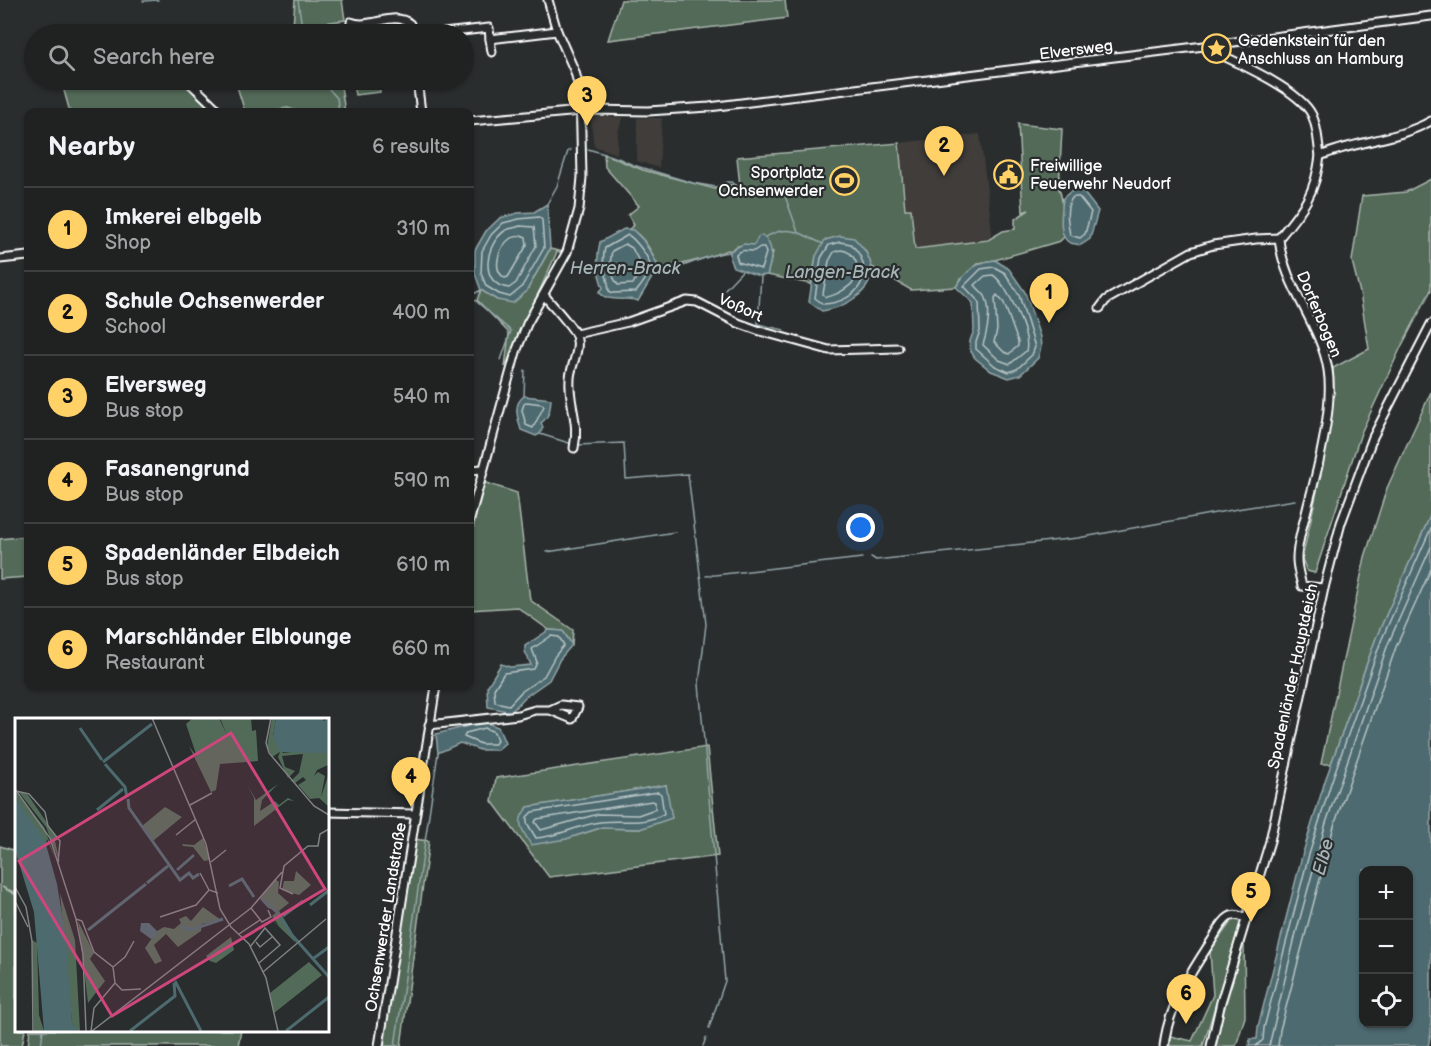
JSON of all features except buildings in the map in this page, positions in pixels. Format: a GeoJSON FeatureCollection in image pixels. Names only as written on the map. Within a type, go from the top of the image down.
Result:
{"type":"FeatureCollection","features":[{"type":"Feature","properties":{"kind":"street"},"geometry":{"type":"LineString","coordinates":[[474,504],[516,352],[527,324],[567,252],[579,209],[582,177],[580,91],[548,0]]}},
{"type":"Feature","properties":{"kind":"street","name":"Elversweg"},"geometry":{"type":"LineString","coordinates":[[474,121],[580,111],[648,111],[709,107],[1431,16]]}},
{"type":"Feature","properties":{"kind":"street"},"geometry":{"type":"LineString","coordinates":[[351,22],[361,24],[402,19],[410,24]]}},
{"type":"Feature","properties":{"kind":"street"},"geometry":{"type":"LineString","coordinates":[[474,30],[489,28],[492,52]]}},
{"type":"Feature","properties":{"kind":"street"},"geometry":{"type":"LineString","coordinates":[[490,39],[557,31]]}},
{"type":"Feature","properties":{"kind":"street"},"geometry":{"type":"LineString","coordinates":[[1100,308],[1106,300],[1191,252],[1213,245],[1279,238],[1311,196],[1318,175],[1320,156],[1312,116],[1304,102],[1253,71],[1204,46]]}},
{"type":"Feature","properties":{"kind":"street"},"geometry":{"type":"LineString","coordinates":[[197,90],[215,108]]}},
{"type":"Feature","properties":{"kind":"street"},"geometry":{"type":"LineString","coordinates":[[418,90],[420,108]]}},
{"type":"Feature","properties":{"kind":"street"},"geometry":{"type":"LineString","coordinates":[[1320,156],[1340,148],[1403,132],[1431,121]]}},
{"type":"Feature","properties":{"kind":"street","name":"Dorferbogen"},"geometry":{"type":"LineString","coordinates":[[1279,238],[1280,250],[1288,274],[1319,340],[1328,370],[1329,398],[1321,450],[1297,560],[1302,586],[1324,588]]}},
{"type":"Feature","properties":{"kind":"street"},"geometry":{"type":"LineString","coordinates":[[0,259],[24,256]]}},
{"type":"Feature","properties":{"kind":"street"},"geometry":{"type":"LineString","coordinates":[[544,295],[576,334],[578,346],[570,376],[570,398],[577,428],[574,448]]}},
{"type":"Feature","properties":{"kind":"street","name":"Voßort"},"geometry":{"type":"LineString","coordinates":[[576,334],[628,322],[687,301],[697,302],[738,323],[760,331],[829,350],[898,348]]}},
{"type":"Feature","properties":{"kind":"street","name":"Spadenländer Hauptdeich"},"geometry":{"type":"LineString","coordinates":[[1211,1046],[1221,1002],[1270,841],[1324,588],[1341,523],[1373,437],[1431,324]]}},
{"type":"Feature","properties":{"kind":"street"},"geometry":{"type":"LineString","coordinates":[[474,470],[483,469]]}},
{"type":"Feature","properties":{"kind":"street","name":"Ochsenwerder Landstraße"},"geometry":{"type":"LineString","coordinates":[[379,1046],[435,690]]}},
{"type":"Feature","properties":{"kind":"street"},"geometry":{"type":"LineString","coordinates":[[429,725],[550,710]]}},
{"type":"Feature","properties":{"kind":"street"},"geometry":{"type":"LineString","coordinates":[[328,812],[415,814]]}},
{"type":"Feature","properties":{"kind":"street"},"geometry":{"type":"LineString","coordinates":[[1164,1046],[1168,1022],[1180,992],[1197,962],[1228,917],[1234,915],[1247,918]]}},
{"type":"Feature","properties":{"kind":"shaded area"},"geometry":{"type":"Polygon","coordinates":[[[590,115],[623,117],[618,132],[617,154],[594,146],[590,115]]]}},
{"type":"Feature","properties":{"kind":"shaded area"},"geometry":{"type":"Polygon","coordinates":[[[637,118],[662,118],[659,168],[637,161],[637,118]]]}},
{"type":"Feature","properties":{"kind":"shaded area"},"geometry":{"type":"Polygon","coordinates":[[[980,134],[992,231],[990,238],[920,251],[915,247],[911,210],[905,209],[899,143],[980,134]]]}},
{"type":"Feature","properties":{"kind":"green space"},"geometry":{"type":"Polygon","coordinates":[[[295,0],[342,0],[345,20],[293,24],[295,0]]]}},
{"type":"Feature","properties":{"kind":"green space"},"geometry":{"type":"Polygon","coordinates":[[[621,0],[785,0],[787,18],[608,40],[621,0]]]}},
{"type":"Feature","properties":{"kind":"green space"},"geometry":{"type":"Polygon","coordinates":[[[64,90],[194,90],[212,108],[69,108],[64,90]]]}},
{"type":"Feature","properties":{"kind":"green space"},"geometry":{"type":"Polygon","coordinates":[[[238,90],[342,90],[344,108],[288,108],[244,108],[238,90]]]}},
{"type":"Feature","properties":{"kind":"green space"},"geometry":{"type":"Polygon","coordinates":[[[354,90],[380,90],[380,92],[355,95],[354,90]]]}},
{"type":"Feature","properties":{"kind":"green space"},"geometry":{"type":"Polygon","coordinates":[[[1018,124],[1062,129],[1059,189],[1063,206],[1064,237],[1060,241],[979,263],[961,279],[956,287],[911,290],[872,267],[865,250],[816,256],[811,284],[767,275],[773,252],[755,243],[754,245],[737,246],[730,251],[656,271],[654,259],[648,247],[629,229],[634,225],[628,215],[639,206],[605,167],[604,154],[643,170],[715,189],[726,184],[740,186],[737,157],[899,143],[905,209],[911,209],[915,249],[988,240],[1003,231],[1015,229],[1015,219],[1029,210],[1023,212],[1018,124]]]}},
{"type":"Feature","properties":{"kind":"green space"},"geometry":{"type":"Polygon","coordinates":[[[1431,179],[1431,290],[1401,347],[1361,433],[1315,573],[1307,571],[1302,559],[1318,488],[1330,416],[1333,368],[1369,349],[1352,261],[1362,196],[1406,192],[1431,179]]]}},
{"type":"Feature","properties":{"kind":"green space"},"geometry":{"type":"Polygon","coordinates":[[[550,249],[563,252],[557,252],[505,367],[509,333],[477,300],[481,290],[497,300],[526,292],[550,249]]]}},
{"type":"Feature","properties":{"kind":"green space"},"geometry":{"type":"Polygon","coordinates":[[[1431,392],[1431,514],[1376,638],[1331,764],[1321,764],[1365,557],[1387,488],[1431,392]]]}},
{"type":"Feature","properties":{"kind":"green space"},"geometry":{"type":"Polygon","coordinates":[[[483,482],[517,493],[530,600],[573,630],[572,645],[563,631],[549,630],[517,607],[474,610],[474,524],[483,482]]]}},
{"type":"Feature","properties":{"kind":"green space"},"geometry":{"type":"Polygon","coordinates":[[[24,536],[24,577],[0,579],[0,539],[24,536]]]}},
{"type":"Feature","properties":{"kind":"green space"},"geometry":{"type":"Polygon","coordinates":[[[707,747],[718,856],[549,877],[492,801],[496,778],[707,747]],[[666,785],[529,807],[566,839],[600,828],[640,829],[666,785]]]}},
{"type":"Feature","properties":{"kind":"green space"},"geometry":{"type":"Polygon","coordinates":[[[413,839],[429,841],[401,1046],[383,1046],[413,839]]]}},
{"type":"Feature","properties":{"kind":"green space"},"geometry":{"type":"Polygon","coordinates":[[[0,846],[15,851],[15,893],[2,887],[15,894],[15,1031],[25,1031],[22,1046],[0,1046],[0,846]]]}},
{"type":"Feature","properties":{"kind":"green space"},"geometry":{"type":"Polygon","coordinates":[[[1235,916],[1242,918],[1203,1046],[1170,1046],[1170,1036],[1192,1041],[1213,995],[1210,951],[1235,916]]]}},
{"type":"Feature","properties":{"kind":"green space"},"geometry":{"type":"Polygon","coordinates":[[[1244,942],[1245,1017],[1236,1046],[1216,1046],[1220,1023],[1244,942]]]}},
{"type":"Feature","properties":{"kind":"green space"},"geometry":{"type":"Polygon","coordinates":[[[30,1031],[241,1031],[238,1046],[28,1046],[30,1031]]]}},
{"type":"Feature","properties":{"kind":"water"},"geometry":{"type":"Polygon","coordinates":[[[1081,189],[1098,211],[1090,239],[1081,245],[1066,240],[1061,223],[1063,198],[1070,192],[1081,189]]]}},
{"type":"Feature","properties":{"kind":"water"},"geometry":{"type":"Polygon","coordinates":[[[547,204],[550,248],[526,292],[513,303],[497,300],[481,290],[475,274],[475,250],[486,231],[500,218],[534,212],[547,204]]]}},
{"type":"Feature","properties":{"kind":"water","name":"Herren-Brack"},"geometry":{"type":"Polygon","coordinates":[[[624,229],[633,230],[643,240],[657,263],[656,271],[638,301],[608,298],[599,292],[603,288],[598,265],[600,242],[624,229]]]}},
{"type":"Feature","properties":{"kind":"water"},"geometry":{"type":"Polygon","coordinates":[[[762,235],[771,249],[767,275],[759,276],[733,267],[730,251],[743,244],[754,245],[758,237],[762,235]]]}},
{"type":"Feature","properties":{"kind":"water","name":"Langen-Brack"},"geometry":{"type":"Polygon","coordinates":[[[840,236],[854,238],[862,247],[870,261],[871,275],[863,291],[856,297],[839,306],[822,311],[809,302],[816,256],[825,240],[840,236]]]}},
{"type":"Feature","properties":{"kind":"water"},"geometry":{"type":"Polygon","coordinates":[[[995,260],[1009,269],[1025,292],[1040,337],[1041,347],[1038,358],[1020,375],[1009,378],[991,371],[975,358],[970,350],[974,330],[973,303],[956,287],[972,268],[995,260]]]}},
{"type":"Feature","properties":{"kind":"water"},"geometry":{"type":"Polygon","coordinates":[[[524,396],[551,399],[548,415],[541,423],[543,427],[540,434],[536,436],[521,430],[517,408],[524,396]]]}},
{"type":"Feature","properties":{"kind":"water","name":"Elbe"},"geometry":{"type":"Polygon","coordinates":[[[1431,514],[1431,1033],[1428,1046],[1249,1046],[1250,1039],[1257,1039],[1258,1027],[1302,856],[1325,781],[1376,638],[1431,514]]]}},
{"type":"Feature","properties":{"kind":"water"},"geometry":{"type":"Polygon","coordinates":[[[549,630],[563,631],[572,645],[560,659],[549,680],[525,697],[511,712],[488,707],[487,687],[501,664],[510,667],[531,665],[525,646],[549,630]]]}},
{"type":"Feature","properties":{"kind":"water"},"geometry":{"type":"Polygon","coordinates":[[[484,722],[498,727],[505,743],[497,750],[480,750],[460,743],[438,753],[436,734],[484,722]]]}},
{"type":"Feature","properties":{"kind":"water"},"geometry":{"type":"Polygon","coordinates":[[[666,785],[672,818],[640,829],[600,828],[566,839],[531,845],[521,826],[521,817],[528,807],[666,785]]]}},
{"type":"Feature","properties":{"kind":"waterway"},"geometry":{"type":"LineString","coordinates":[[143,1],[158,0]]}},
{"type":"Feature","properties":{"kind":"waterway"},"geometry":{"type":"LineString","coordinates":[[298,0],[302,24]]}},
{"type":"Feature","properties":{"kind":"waterway"},"geometry":{"type":"LineString","coordinates":[[330,90],[337,98],[338,108]]}},
{"type":"Feature","properties":{"kind":"waterway"},"geometry":{"type":"LineString","coordinates":[[588,149],[693,183],[716,187],[731,182],[744,190],[776,191],[785,196],[798,232],[823,244]]}},
{"type":"Feature","properties":{"kind":"waterway"},"geometry":{"type":"LineString","coordinates":[[547,204],[557,186],[568,151],[571,150]]}},
{"type":"Feature","properties":{"kind":"waterway"},"geometry":{"type":"LineString","coordinates":[[765,237],[777,232],[797,232]]}},
{"type":"Feature","properties":{"kind":"waterway"},"geometry":{"type":"LineString","coordinates":[[655,273],[730,252]]}},
{"type":"Feature","properties":{"kind":"waterway"},"geometry":{"type":"LineString","coordinates":[[725,289],[742,271]]}},
{"type":"Feature","properties":{"kind":"waterway"},"geometry":{"type":"LineString","coordinates":[[761,276],[758,324],[784,330]]}},
{"type":"Feature","properties":{"kind":"waterway"},"geometry":{"type":"LineString","coordinates":[[474,294],[481,290]]}},
{"type":"Feature","properties":{"kind":"waterway"},"geometry":{"type":"LineString","coordinates":[[474,299],[511,331],[501,360]]}},
{"type":"Feature","properties":{"kind":"waterway"},"geometry":{"type":"LineString","coordinates":[[524,396],[525,370]]}},
{"type":"Feature","properties":{"kind":"waterway"},"geometry":{"type":"LineString","coordinates":[[540,434],[572,444]]}},
{"type":"Feature","properties":{"kind":"waterway"},"geometry":{"type":"LineString","coordinates":[[577,445],[624,443],[626,479],[688,474],[706,624],[699,684],[725,981],[709,1028]]}},
{"type":"Feature","properties":{"kind":"waterway"},"geometry":{"type":"LineString","coordinates":[[871,557],[876,560],[1078,538],[1295,500]]}},
{"type":"Feature","properties":{"kind":"waterway"},"geometry":{"type":"LineString","coordinates":[[547,552],[675,532]]}},
{"type":"Feature","properties":{"kind":"waterway"},"geometry":{"type":"LineString","coordinates":[[706,576],[862,558]]}},
{"type":"Feature","properties":{"kind":"waterway"},"geometry":{"type":"LineString","coordinates":[[395,1046],[438,753]]}},
{"type":"Feature","properties":{"kind":"waterway"},"geometry":{"type":"LineString","coordinates":[[41,1046],[43,1031]]}},
{"type":"Feature","properties":{"kind":"waterway"},"geometry":{"type":"LineString","coordinates":[[703,1046],[706,1038]]}},
{"type":"Feature","properties":{"kind":"place","name":"Gedenkstein für den Anschluss an Hamburg"},"geometry":{"type":"Point","coordinates":[1217,49]}},
{"type":"Feature","properties":{"kind":"place","name":"Elversweg"},"geometry":{"type":"Point","coordinates":[587,126]}},
{"type":"Feature","properties":{"kind":"place","name":"Freiwillige Feuerwehr Neudorf"},"geometry":{"type":"Point","coordinates":[1009,174]}},
{"type":"Feature","properties":{"kind":"place","name":"Schule Ochsenwerder"},"geometry":{"type":"Point","coordinates":[944,176]}},
{"type":"Feature","properties":{"kind":"place","name":"Sportplatz Ochsenwerder"},"geometry":{"type":"Point","coordinates":[845,181]}},
{"type":"Feature","properties":{"kind":"place","name":"Imkerei elbgelb"},"geometry":{"type":"Point","coordinates":[1049,323]}},
{"type":"Feature","properties":{"kind":"place","name":"Fasanengrund"},"geometry":{"type":"Point","coordinates":[411,807]}},
{"type":"Feature","properties":{"kind":"place","name":"Spadenländer Elbdeich"},"geometry":{"type":"Point","coordinates":[1251,922]}},
{"type":"Feature","properties":{"kind":"place","name":"Marschländer Elblounge"},"geometry":{"type":"Point","coordinates":[1186,1024]}}]}
